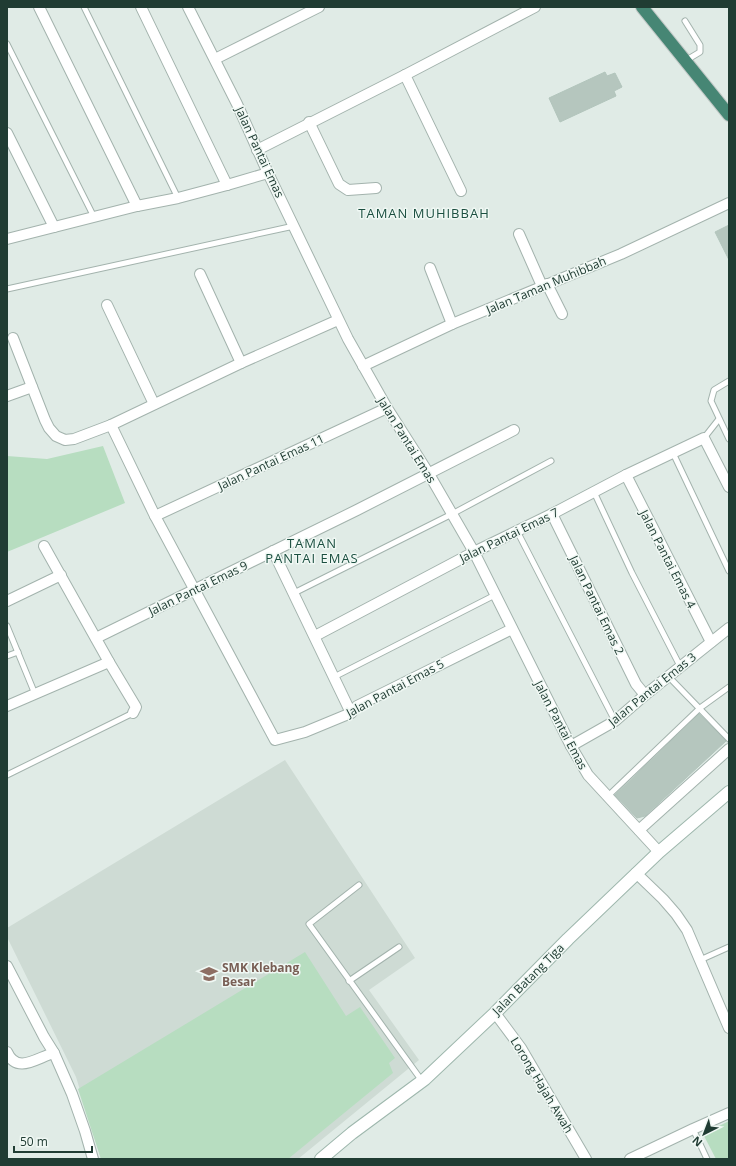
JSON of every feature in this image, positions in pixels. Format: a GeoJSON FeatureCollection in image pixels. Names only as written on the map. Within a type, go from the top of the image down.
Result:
{"type":"FeatureCollection","features":[{"type":"Feature","properties":{"kind":"highway"},"geometry":{"type":"LineString","coordinates":[[644,8],[729,115]]}},
{"type":"Feature","properties":{"kind":"main road","name":"Jalan Batang Tiga"},"geometry":{"type":"LineString","coordinates":[[321,1159],[352,1133],[422,1081],[495,1013],[636,873],[729,792]]}},
{"type":"Feature","properties":{"kind":"street"},"geometry":{"type":"LineString","coordinates":[[39,7],[137,206]]}},
{"type":"Feature","properties":{"kind":"street"},"geometry":{"type":"LineString","coordinates":[[141,7],[227,186]]}},
{"type":"Feature","properties":{"kind":"street","name":"Jalan Pantai Emas"},"geometry":{"type":"LineString","coordinates":[[188,7],[237,104],[257,150],[338,320],[387,408],[429,474],[474,552],[571,746],[588,775],[659,852]]}},
{"type":"Feature","properties":{"kind":"street"},"geometry":{"type":"LineString","coordinates":[[215,59],[319,7]]}},
{"type":"Feature","properties":{"kind":"street"},"geometry":{"type":"LineString","coordinates":[[257,150],[535,7]]}},
{"type":"Feature","properties":{"kind":"street"},"geometry":{"type":"LineString","coordinates":[[405,75],[461,191]]}},
{"type":"Feature","properties":{"kind":"street"},"geometry":{"type":"LineString","coordinates":[[309,122],[339,184],[348,190],[376,188]]}},
{"type":"Feature","properties":{"kind":"street"},"geometry":{"type":"LineString","coordinates":[[7,133],[54,227]]}},
{"type":"Feature","properties":{"kind":"street"},"geometry":{"type":"LineString","coordinates":[[7,239],[137,206],[227,186],[268,173]]}},
{"type":"Feature","properties":{"kind":"street","name":"Jalan Taman Muhibbah"},"geometry":{"type":"LineString","coordinates":[[363,366],[452,324],[621,254],[729,203]]}},
{"type":"Feature","properties":{"kind":"street"},"geometry":{"type":"LineString","coordinates":[[518,234],[544,285],[562,314]]}},
{"type":"Feature","properties":{"kind":"street"},"geometry":{"type":"LineString","coordinates":[[430,268],[452,324]]}},
{"type":"Feature","properties":{"kind":"street"},"geometry":{"type":"LineString","coordinates":[[200,274],[240,363]]}},
{"type":"Feature","properties":{"kind":"street"},"geometry":{"type":"LineString","coordinates":[[107,305],[154,404]]}},
{"type":"Feature","properties":{"kind":"street"},"geometry":{"type":"LineString","coordinates":[[13,338],[49,428],[56,436],[65,440],[74,439],[111,425],[240,363],[338,320]]}},
{"type":"Feature","properties":{"kind":"street"},"geometry":{"type":"LineString","coordinates":[[7,396],[32,387]]}},
{"type":"Feature","properties":{"kind":"street","name":"Jalan Pantai Emas 11"},"geometry":{"type":"LineString","coordinates":[[155,516],[387,408]]}},
{"type":"Feature","properties":{"kind":"street"},"geometry":{"type":"LineString","coordinates":[[111,425],[155,516],[195,590]]}},
{"type":"Feature","properties":{"kind":"street","name":"Jalan Pantai Emas 9"},"geometry":{"type":"LineString","coordinates":[[96,638],[429,474],[514,430]]}},
{"type":"Feature","properties":{"kind":"street"},"geometry":{"type":"LineString","coordinates":[[704,438],[729,487]]}},
{"type":"Feature","properties":{"kind":"street","name":"Jalan Pantai Emas 7"},"geometry":{"type":"LineString","coordinates":[[315,636],[474,552],[552,514],[626,475],[704,438]]}},
{"type":"Feature","properties":{"kind":"street","name":"Jalan Pantai Emas 4"},"geometry":{"type":"LineString","coordinates":[[626,475],[711,642]]}},
{"type":"Feature","properties":{"kind":"street","name":"Jalan Pantai Emas 2"},"geometry":{"type":"LineString","coordinates":[[552,514],[633,678],[644,695]]}},
{"type":"Feature","properties":{"kind":"street"},"geometry":{"type":"LineString","coordinates":[[44,546],[136,707],[133,713]]}},
{"type":"Feature","properties":{"kind":"street"},"geometry":{"type":"LineString","coordinates":[[273,551],[351,712]]}},
{"type":"Feature","properties":{"kind":"street"},"geometry":{"type":"LineString","coordinates":[[7,601],[61,575]]}},
{"type":"Feature","properties":{"kind":"street","name":"Jalan Pantai Emas 5"},"geometry":{"type":"LineString","coordinates":[[195,590],[275,740],[305,732],[351,712],[356,706],[512,629]]}},
{"type":"Feature","properties":{"kind":"street","name":"Jalan Pantai Emas 3"},"geometry":{"type":"LineString","coordinates":[[571,746],[615,721],[644,695],[729,628]]}},
{"type":"Feature","properties":{"kind":"street"},"geometry":{"type":"LineString","coordinates":[[7,706],[109,662]]}},
{"type":"Feature","properties":{"kind":"street"},"geometry":{"type":"LineString","coordinates":[[639,830],[729,749]]}},
{"type":"Feature","properties":{"kind":"street"},"geometry":{"type":"LineString","coordinates":[[636,873],[664,899],[686,930],[729,1028]]}},
{"type":"Feature","properties":{"kind":"street"},"geometry":{"type":"LineString","coordinates":[[7,966],[54,1054],[72,1094],[93,1159]]}},
{"type":"Feature","properties":{"kind":"street","name":"Lorong Hajah Awah"},"geometry":{"type":"LineString","coordinates":[[495,1013],[521,1048],[586,1159]]}},
{"type":"Feature","properties":{"kind":"street"},"geometry":{"type":"LineString","coordinates":[[7,1052],[14,1061],[19,1064],[26,1064],[46,1055],[54,1054]]}},
{"type":"Feature","properties":{"kind":"street"},"geometry":{"type":"LineString","coordinates":[[630,1159],[729,1113]]}},
{"type":"Feature","properties":{"kind":"lane"},"geometry":{"type":"LineString","coordinates":[[84,7],[178,198]]}},
{"type":"Feature","properties":{"kind":"lane"},"geometry":{"type":"LineString","coordinates":[[685,21],[700,44],[700,52],[685,61]]}},
{"type":"Feature","properties":{"kind":"lane"},"geometry":{"type":"LineString","coordinates":[[7,44],[94,217]]}},
{"type":"Feature","properties":{"kind":"lane"},"geometry":{"type":"LineString","coordinates":[[7,289],[294,226]]}},
{"type":"Feature","properties":{"kind":"lane"},"geometry":{"type":"LineString","coordinates":[[729,381],[714,390],[711,401],[729,439]]}},
{"type":"Feature","properties":{"kind":"lane"},"geometry":{"type":"LineString","coordinates":[[704,438],[719,419]]}},
{"type":"Feature","properties":{"kind":"lane"},"geometry":{"type":"LineString","coordinates":[[673,453],[729,571]]}},
{"type":"Feature","properties":{"kind":"lane"},"geometry":{"type":"LineString","coordinates":[[294,593],[452,514],[551,461]]}},
{"type":"Feature","properties":{"kind":"lane"},"geometry":{"type":"LineString","coordinates":[[594,492],[632,573],[680,666]]}},
{"type":"Feature","properties":{"kind":"lane"},"geometry":{"type":"LineString","coordinates":[[517,531],[615,721]]}},
{"type":"Feature","properties":{"kind":"lane"},"geometry":{"type":"LineString","coordinates":[[334,677],[495,595]]}},
{"type":"Feature","properties":{"kind":"lane"},"geometry":{"type":"LineString","coordinates":[[7,626],[36,694]]}},
{"type":"Feature","properties":{"kind":"lane"},"geometry":{"type":"LineString","coordinates":[[7,656],[18,652]]}},
{"type":"Feature","properties":{"kind":"lane"},"geometry":{"type":"LineString","coordinates":[[668,676],[729,739]]}},
{"type":"Feature","properties":{"kind":"lane"},"geometry":{"type":"LineString","coordinates":[[608,796],[700,708],[729,687]]}},
{"type":"Feature","properties":{"kind":"lane"},"geometry":{"type":"LineString","coordinates":[[7,775],[133,713]]}},
{"type":"Feature","properties":{"kind":"lane"},"geometry":{"type":"LineString","coordinates":[[359,885],[309,924],[422,1081]]}},
{"type":"Feature","properties":{"kind":"lane"},"geometry":{"type":"LineString","coordinates":[[349,981],[399,947]]}},
{"type":"Feature","properties":{"kind":"lane"},"geometry":{"type":"LineString","coordinates":[[700,960],[729,947]]}},
{"type":"Feature","properties":{"kind":"lane"},"geometry":{"type":"LineString","coordinates":[[693,1129],[707,1159]]}},
{"type":"Feature","properties":{"kind":"shaded area","name":"SMK Klebang Besar"},"geometry":{"type":"Polygon","coordinates":[[[285,760],[415,958],[369,990],[419,1060],[298,1159],[101,1159],[76,1077],[7,937],[7,928],[285,760]]]}},
{"type":"Feature","properties":{"kind":"green space"},"geometry":{"type":"Polygon","coordinates":[[[103,446],[125,503],[7,552],[7,456],[47,459],[103,446]]]}},
{"type":"Feature","properties":{"kind":"green space"},"geometry":{"type":"Polygon","coordinates":[[[305,952],[346,1016],[360,1007],[395,1058],[389,1063],[393,1073],[288,1159],[101,1159],[78,1089],[305,952]]]}},
{"type":"Feature","properties":{"kind":"green space"},"geometry":{"type":"Polygon","coordinates":[[[729,1121],[729,1159],[716,1159],[703,1134],[729,1121]]]}},
{"type":"Feature","properties":{"kind":"building"},"geometry":{"type":"Polygon","coordinates":[[[605,72],[607,76],[615,73],[622,87],[614,91],[616,96],[560,122],[549,98],[605,72]]]}},
{"type":"Feature","properties":{"kind":"building"},"geometry":{"type":"Polygon","coordinates":[[[729,225],[729,260],[715,232],[729,225]]]}},
{"type":"Feature","properties":{"kind":"building"},"geometry":{"type":"Polygon","coordinates":[[[699,714],[726,741],[645,816],[637,818],[615,795],[699,714]]]}},
{"type":"Feature","properties":{"kind":"place","name":"SMK Klebang Besar"},"geometry":{"type":"Point","coordinates":[209,974]}},
{"type":"Feature","properties":{"kind":"district","name":"TAMAN MUHIBBAH"},"geometry":{"type":"Point","coordinates":[424,213]}},
{"type":"Feature","properties":{"kind":"district","name":"TAMAN PANTAI EMAS"},"geometry":{"type":"Point","coordinates":[312,550]}}]}
